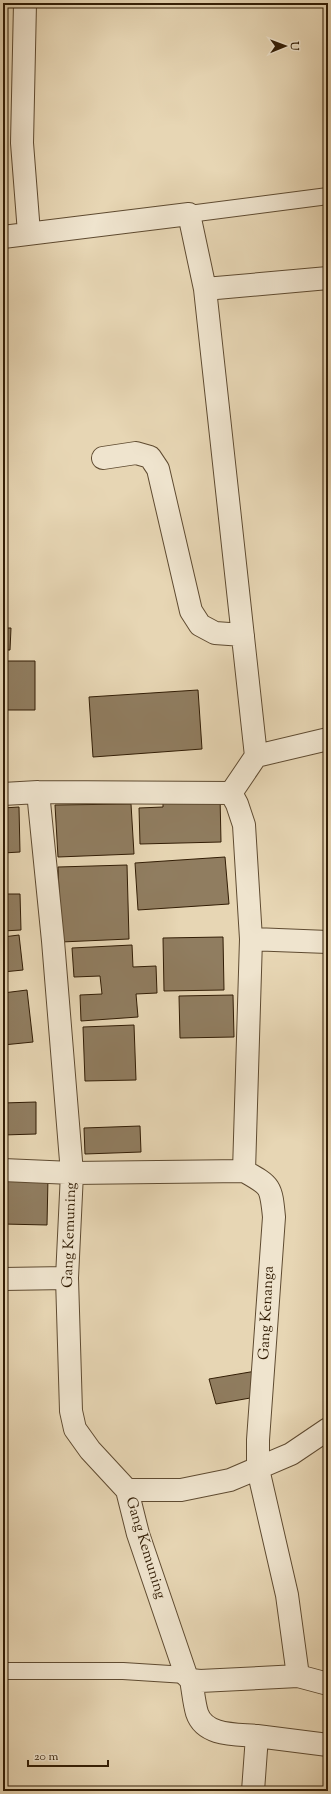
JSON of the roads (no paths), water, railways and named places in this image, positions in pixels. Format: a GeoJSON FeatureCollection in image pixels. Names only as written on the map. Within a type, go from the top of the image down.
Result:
{"type":"FeatureCollection","features":[{"type":"Feature","properties":{"kind":"street"},"geometry":{"type":"LineString","coordinates":[[25,3],[22,143],[29,234]]}},
{"type":"Feature","properties":{"kind":"street"},"geometry":{"type":"LineString","coordinates":[[3,237],[189,214],[205,289],[256,756],[231,793]]}},
{"type":"Feature","properties":{"kind":"street"},"geometry":{"type":"LineString","coordinates":[[205,289],[328,278]]}},
{"type":"Feature","properties":{"kind":"street"},"geometry":{"type":"LineString","coordinates":[[103,458],[136,453],[150,457],[158,469],[191,611],[200,625],[215,633],[243,634]]}},
{"type":"Feature","properties":{"kind":"street"},"geometry":{"type":"LineString","coordinates":[[256,756],[328,739]]}},
{"type":"Feature","properties":{"kind":"street"},"geometry":{"type":"LineString","coordinates":[[3,794],[38,792],[231,793]]}},
{"type":"Feature","properties":{"kind":"street","name":"Gang Kemuning"},"geometry":{"type":"LineString","coordinates":[[38,792],[72,1173],[67,1278],[71,1411],[75,1429],[90,1450],[127,1490],[138,1534],[188,1677],[197,1713],[206,1726],[221,1733],[328,1745]]}},
{"type":"Feature","properties":{"kind":"street"},"geometry":{"type":"LineString","coordinates":[[3,1170],[72,1173],[244,1171],[252,940],[244,825],[231,793]]}},
{"type":"Feature","properties":{"kind":"street"},"geometry":{"type":"LineString","coordinates":[[252,940],[328,942]]}},
{"type":"Feature","properties":{"kind":"street","name":"Gang Kenanga"},"geometry":{"type":"LineString","coordinates":[[244,1171],[265,1183],[271,1194],[274,1217],[258,1440],[258,1469],[287,1595],[298,1676]]}},
{"type":"Feature","properties":{"kind":"street"},"geometry":{"type":"LineString","coordinates":[[3,1279],[67,1278]]}},
{"type":"Feature","properties":{"kind":"street"},"geometry":{"type":"LineString","coordinates":[[127,1490],[182,1490],[230,1480],[291,1454],[328,1429]]}},
{"type":"Feature","properties":{"kind":"street"},"geometry":{"type":"LineString","coordinates":[[188,1677],[200,1681],[298,1676],[328,1684]]}},
{"type":"Feature","properties":{"kind":"street"},"geometry":{"type":"LineString","coordinates":[[253,1791],[257,1736]]}},
{"type":"Feature","properties":{"kind":"lane"},"geometry":{"type":"LineString","coordinates":[[189,214],[328,196]]}},
{"type":"Feature","properties":{"kind":"lane"},"geometry":{"type":"LineString","coordinates":[[3,1671],[123,1671],[188,1677]]}}]}
